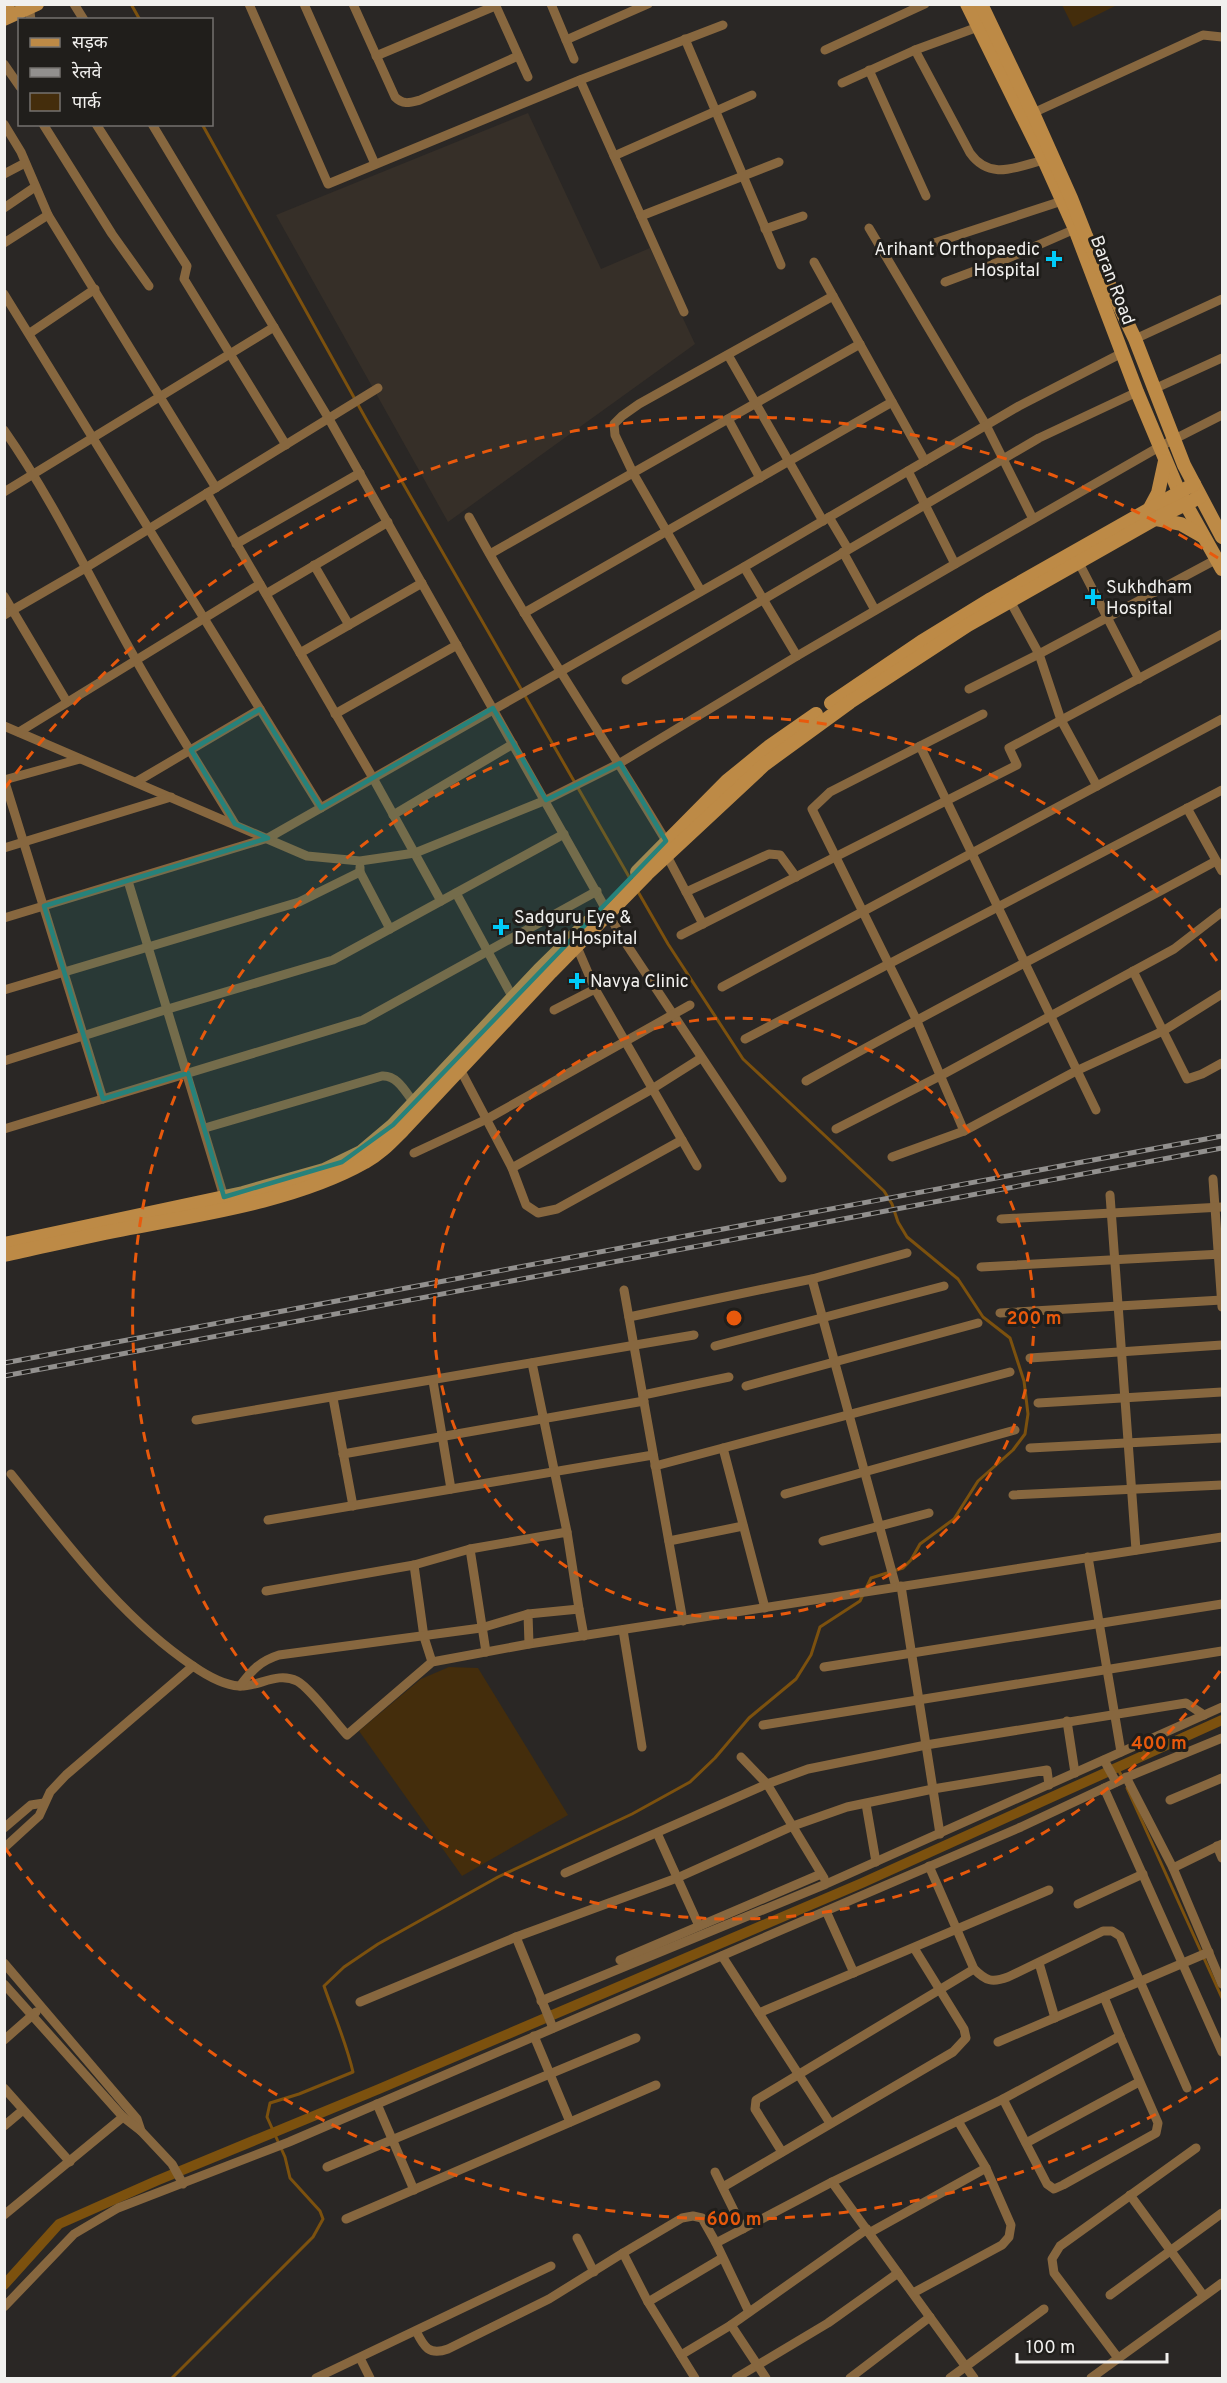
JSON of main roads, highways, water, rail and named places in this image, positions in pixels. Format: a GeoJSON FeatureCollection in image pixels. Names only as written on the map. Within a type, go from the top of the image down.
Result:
{"type":"FeatureCollection","features":[{"type":"Feature","properties":{"kind":"waterway"},"geometry":{"type":"LineString","coordinates":[[131,4],[139,18]]}},
{"type":"Feature","properties":{"kind":"waterway"},"geometry":{"type":"LineString","coordinates":[[203,126],[366,419],[632,882]]}},
{"type":"Feature","properties":{"kind":"waterway"},"geometry":{"type":"LineString","coordinates":[[172,2378],[313,2237],[323,2219],[320,2211],[290,2178],[285,2157],[267,2117],[270,2103],[353,2072],[324,1986],[344,1967],[378,1944],[498,1877],[632,1814],[690,1782],[715,1758],[749,1718],[796,1679],[811,1655],[820,1627],[860,1601],[871,1578],[903,1568],[911,1560],[920,1544],[954,1519],[978,1481],[1013,1450],[1025,1434],[1028,1414],[1024,1381],[1010,1338],[983,1317],[958,1279],[907,1237],[884,1191],[743,1059],[668,944],[637,890]]}},
{"type":"Feature","properties":{"kind":"waterway"},"geometry":{"type":"LineString","coordinates":[[4,2285],[59,2224],[862,1883],[1222,1720]]}},
{"type":"Feature","properties":{"kind":"waterway"},"geometry":{"type":"LineString","coordinates":[[1117,1767],[1122,1777]]}},
{"type":"Feature","properties":{"kind":"waterway"},"geometry":{"type":"LineString","coordinates":[[1127,1788],[1222,1998]]}},
{"type":"Feature","properties":{"kind":"railway"},"geometry":{"type":"LineString","coordinates":[[4,1363],[1222,1136]]}},
{"type":"Feature","properties":{"kind":"railway"},"geometry":{"type":"LineString","coordinates":[[4,1376],[1222,1148]]}},
{"type":"Feature","properties":{"kind":"place","name":"Arihant Orthopaedic Hospital"},"geometry":{"type":"Point","coordinates":[1054,259]}},
{"type":"Feature","properties":{"kind":"place","name":"Sukhdham Hospital"},"geometry":{"type":"Point","coordinates":[1093,597]}},
{"type":"Feature","properties":{"kind":"place","name":"Sadguru Eye & Dental Hospital"},"geometry":{"type":"Point","coordinates":[501,927]}},
{"type":"Feature","properties":{"kind":"place","name":"Navya Clinic"},"geometry":{"type":"Point","coordinates":[577,981]}}]}
